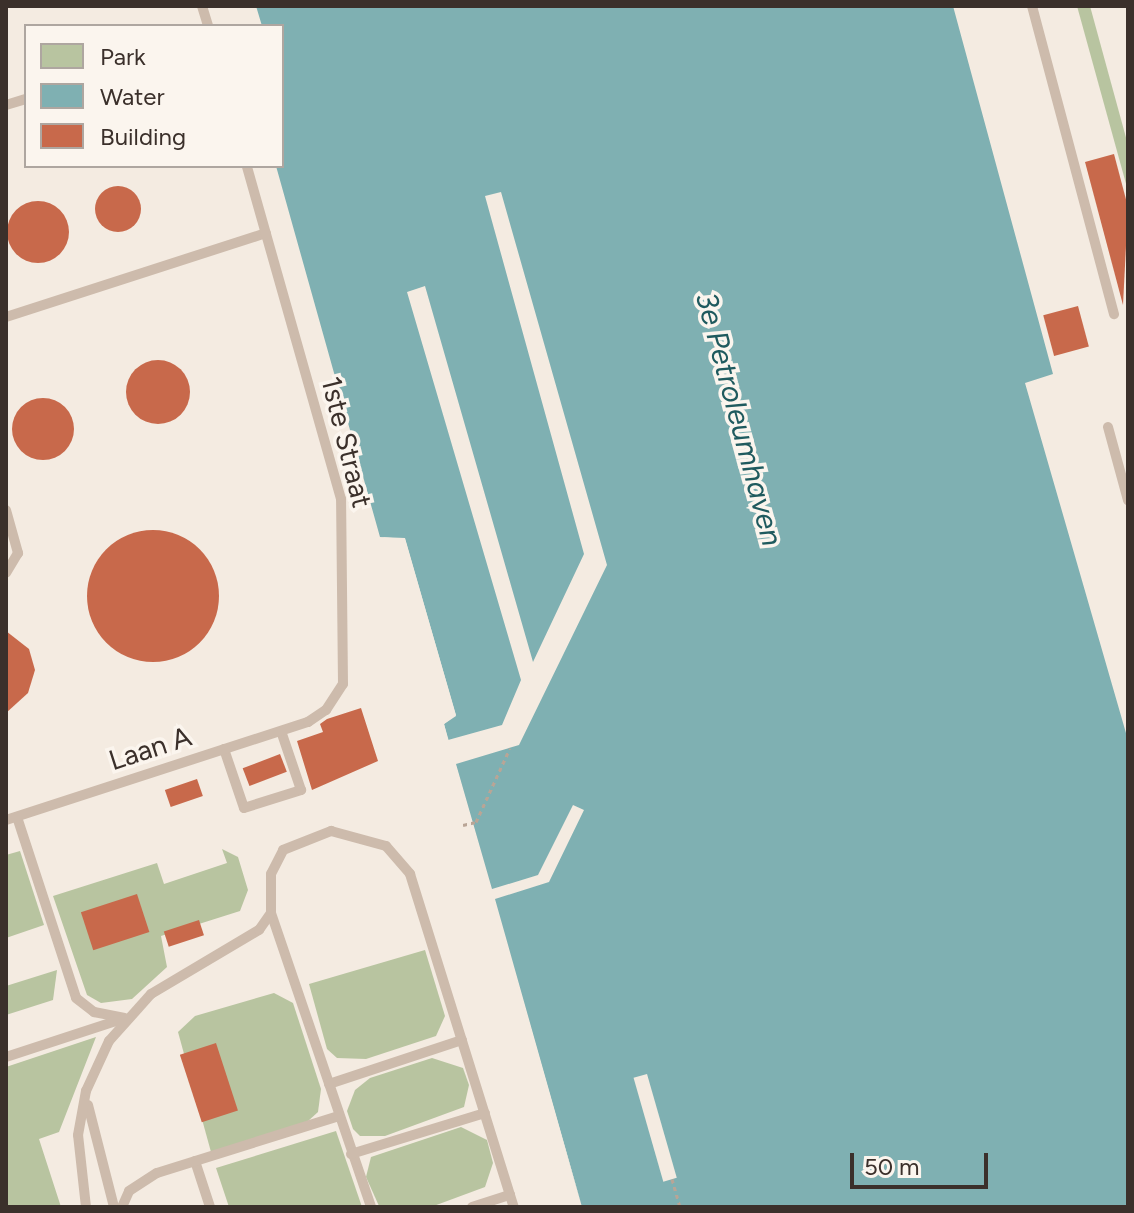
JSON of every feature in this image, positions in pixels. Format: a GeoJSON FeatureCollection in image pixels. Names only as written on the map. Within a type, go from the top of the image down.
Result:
{"type":"FeatureCollection","features":[{"type":"Feature","properties":{"kind":"lane"},"geometry":{"type":"LineString","coordinates":[[1032,6],[1114,314]]}},
{"type":"Feature","properties":{"kind":"lane","name":"1ste Straat"},"geometry":{"type":"LineString","coordinates":[[248,168],[343,515],[347,663],[338,697],[308,722]]}},
{"type":"Feature","properties":{"kind":"lane"},"geometry":{"type":"LineString","coordinates":[[6,317],[266,233]]}},
{"type":"Feature","properties":{"kind":"lane"},"geometry":{"type":"LineString","coordinates":[[1108,427],[1128,500]]}},
{"type":"Feature","properties":{"kind":"lane"},"geometry":{"type":"LineString","coordinates":[[6,510],[18,553],[6,573]]}},
{"type":"Feature","properties":{"kind":"lane","name":"Laan A"},"geometry":{"type":"LineString","coordinates":[[12,819],[308,722]]}},
{"type":"Feature","properties":{"kind":"lane"},"geometry":{"type":"LineString","coordinates":[[224,749],[244,808],[287,795],[301,790],[281,731]]}},
{"type":"Feature","properties":{"kind":"lane"},"geometry":{"type":"LineString","coordinates":[[12,819],[76,998],[94,1012],[124,1018]]}},
{"type":"Feature","properties":{"kind":"lane"},"geometry":{"type":"LineString","coordinates":[[371,1207],[271,913],[274,862],[300,839],[349,832],[386,846],[410,874],[514,1207]]}},
{"type":"Feature","properties":{"kind":"lane"},"geometry":{"type":"LineString","coordinates":[[6,1057],[124,1018],[186,970],[230,952],[271,913]]}},
{"type":"Feature","properties":{"kind":"lane"},"geometry":{"type":"LineString","coordinates":[[86,1207],[78,1135],[86,1091],[124,1018]]}},
{"type":"Feature","properties":{"kind":"lane"},"geometry":{"type":"LineString","coordinates":[[329,1084],[462,1040]]}},
{"type":"Feature","properties":{"kind":"lane"},"geometry":{"type":"LineString","coordinates":[[86,1091],[91,1134],[114,1207]]}},
{"type":"Feature","properties":{"kind":"lane"},"geometry":{"type":"LineString","coordinates":[[351,1154],[485,1113]]}},
{"type":"Feature","properties":{"kind":"lane"},"geometry":{"type":"LineString","coordinates":[[122,1207],[139,1181],[339,1116]]}},
{"type":"Feature","properties":{"kind":"lane"},"geometry":{"type":"LineString","coordinates":[[195,1161],[210,1207]]}},
{"type":"Feature","properties":{"kind":"lane"},"geometry":{"type":"LineString","coordinates":[[472,1207],[510,1195]]}},
{"type":"Feature","properties":{"kind":"path"},"geometry":{"type":"LineString","coordinates":[[463,825],[476,822],[510,748]]}},
{"type":"Feature","properties":{"kind":"path"},"geometry":{"type":"LineString","coordinates":[[672,1179],[680,1207]]}},
{"type":"Feature","properties":{"kind":"green space"},"geometry":{"type":"Polygon","coordinates":[[[1077,6],[1090,6],[1128,145],[1128,191],[1077,6]]]}},
{"type":"Feature","properties":{"kind":"green space"},"geometry":{"type":"Polygon","coordinates":[[[222,849],[238,857],[248,890],[240,911],[161,936],[167,967],[132,999],[101,1003],[87,995],[53,896],[157,863],[164,884],[227,863],[222,849]]]}},
{"type":"Feature","properties":{"kind":"green space"},"geometry":{"type":"Polygon","coordinates":[[[20,851],[44,925],[6,938],[6,855],[20,851]]]}},
{"type":"Feature","properties":{"kind":"green space"},"geometry":{"type":"Polygon","coordinates":[[[425,950],[445,1016],[436,1036],[366,1059],[337,1058],[327,1049],[309,984],[425,950]]]}},
{"type":"Feature","properties":{"kind":"green space"},"geometry":{"type":"Polygon","coordinates":[[[57,970],[53,1000],[6,1015],[6,986],[57,970]]]}},
{"type":"Feature","properties":{"kind":"green space"},"geometry":{"type":"Polygon","coordinates":[[[274,993],[293,1003],[321,1089],[318,1112],[307,1122],[211,1152],[178,1032],[195,1016],[274,993]]]}},
{"type":"Feature","properties":{"kind":"green space"},"geometry":{"type":"Polygon","coordinates":[[[96,1037],[59,1132],[39,1139],[61,1207],[6,1207],[6,1067],[96,1037]]]}},
{"type":"Feature","properties":{"kind":"green space"},"geometry":{"type":"Polygon","coordinates":[[[432,1058],[463,1068],[469,1085],[464,1107],[385,1136],[360,1136],[353,1129],[347,1111],[355,1090],[370,1078],[432,1058]]]}},
{"type":"Feature","properties":{"kind":"green space"},"geometry":{"type":"Polygon","coordinates":[[[461,1127],[487,1140],[493,1163],[485,1187],[431,1207],[379,1206],[366,1177],[371,1157],[461,1127]]]}},
{"type":"Feature","properties":{"kind":"green space"},"geometry":{"type":"Polygon","coordinates":[[[336,1131],[362,1207],[229,1207],[216,1168],[336,1131]]]}},
{"type":"Feature","properties":{"kind":"water","name":"3e Petroleumhaven"},"geometry":{"type":"Polygon","coordinates":[[[256,6],[953,6],[1053,374],[1025,383],[1128,740],[1128,1207],[582,1207],[444,724],[456,715],[405,539],[380,537],[277,168],[284,168],[284,24],[261,24],[256,6]]]}},
{"type":"Feature","properties":{"kind":"pier"},"geometry":{"type":"Polygon","coordinates":[[[501,192],[607,565],[519,745],[456,764],[492,889],[538,875],[573,805],[584,810],[549,882],[495,899],[582,1207],[440,725],[452,714],[402,542],[380,537],[405,538],[456,716],[444,724],[448,740],[502,725],[521,680],[407,292],[425,286],[533,662],[584,554],[485,196],[501,192]]]}},
{"type":"Feature","properties":{"kind":"pier"},"geometry":{"type":"Polygon","coordinates":[[[647,1074],[677,1178],[663,1182],[634,1078],[647,1074]]]}},
{"type":"Feature","properties":{"kind":"building"},"geometry":{"type":"Polygon","coordinates":[[[1114,154],[1128,207],[1123,305],[1085,162],[1114,154]]]}},
{"type":"Feature","properties":{"kind":"building"},"geometry":{"type":"Polygon","coordinates":[[[118,186],[134,193],[141,209],[134,225],[118,232],[102,225],[95,209],[102,193],[118,186]]]}},
{"type":"Feature","properties":{"kind":"building"},"geometry":{"type":"Polygon","coordinates":[[[32,201],[44,201],[60,210],[67,220],[67,244],[60,254],[44,263],[32,263],[12,249],[7,238],[7,226],[21,206],[32,201]]]}},
{"type":"Feature","properties":{"kind":"building"},"geometry":{"type":"Polygon","coordinates":[[[1078,306],[1089,347],[1054,356],[1043,315],[1078,306]]]}},
{"type":"Feature","properties":{"kind":"building"},"geometry":{"type":"Polygon","coordinates":[[[158,360],[176,366],[184,374],[190,392],[184,410],[176,418],[158,424],[140,418],[132,410],[126,392],[132,374],[140,366],[158,360]]]}},
{"type":"Feature","properties":{"kind":"building"},"geometry":{"type":"Polygon","coordinates":[[[43,398],[55,400],[65,407],[72,417],[72,441],[65,451],[55,458],[43,460],[31,458],[21,451],[14,441],[12,429],[14,417],[21,407],[31,400],[43,398]]]}},
{"type":"Feature","properties":{"kind":"building"},"geometry":{"type":"Polygon","coordinates":[[[153,530],[178,535],[200,549],[214,571],[219,596],[214,621],[200,643],[178,657],[153,662],[128,657],[106,643],[92,621],[87,596],[92,571],[106,549],[128,535],[153,530]]]}},
{"type":"Feature","properties":{"kind":"building"},"geometry":{"type":"Polygon","coordinates":[[[6,631],[29,649],[35,670],[28,693],[6,713],[6,631]]]}},
{"type":"Feature","properties":{"kind":"building"},"geometry":{"type":"Polygon","coordinates":[[[361,708],[378,761],[312,790],[297,741],[323,732],[320,724],[327,719],[361,708]]]}},
{"type":"Feature","properties":{"kind":"building"},"geometry":{"type":"Polygon","coordinates":[[[280,754],[287,772],[249,786],[243,768],[280,754]]]}},
{"type":"Feature","properties":{"kind":"building"},"geometry":{"type":"Polygon","coordinates":[[[197,779],[203,796],[171,807],[165,790],[197,779]]]}},
{"type":"Feature","properties":{"kind":"building"},"geometry":{"type":"Polygon","coordinates":[[[137,894],[149,932],[93,950],[81,912],[137,894]]]}},
{"type":"Feature","properties":{"kind":"building"},"geometry":{"type":"Polygon","coordinates":[[[199,920],[204,935],[169,947],[164,931],[199,920]]]}},
{"type":"Feature","properties":{"kind":"building"},"geometry":{"type":"Polygon","coordinates":[[[216,1043],[238,1111],[202,1122],[180,1055],[216,1043]]]}}]}
